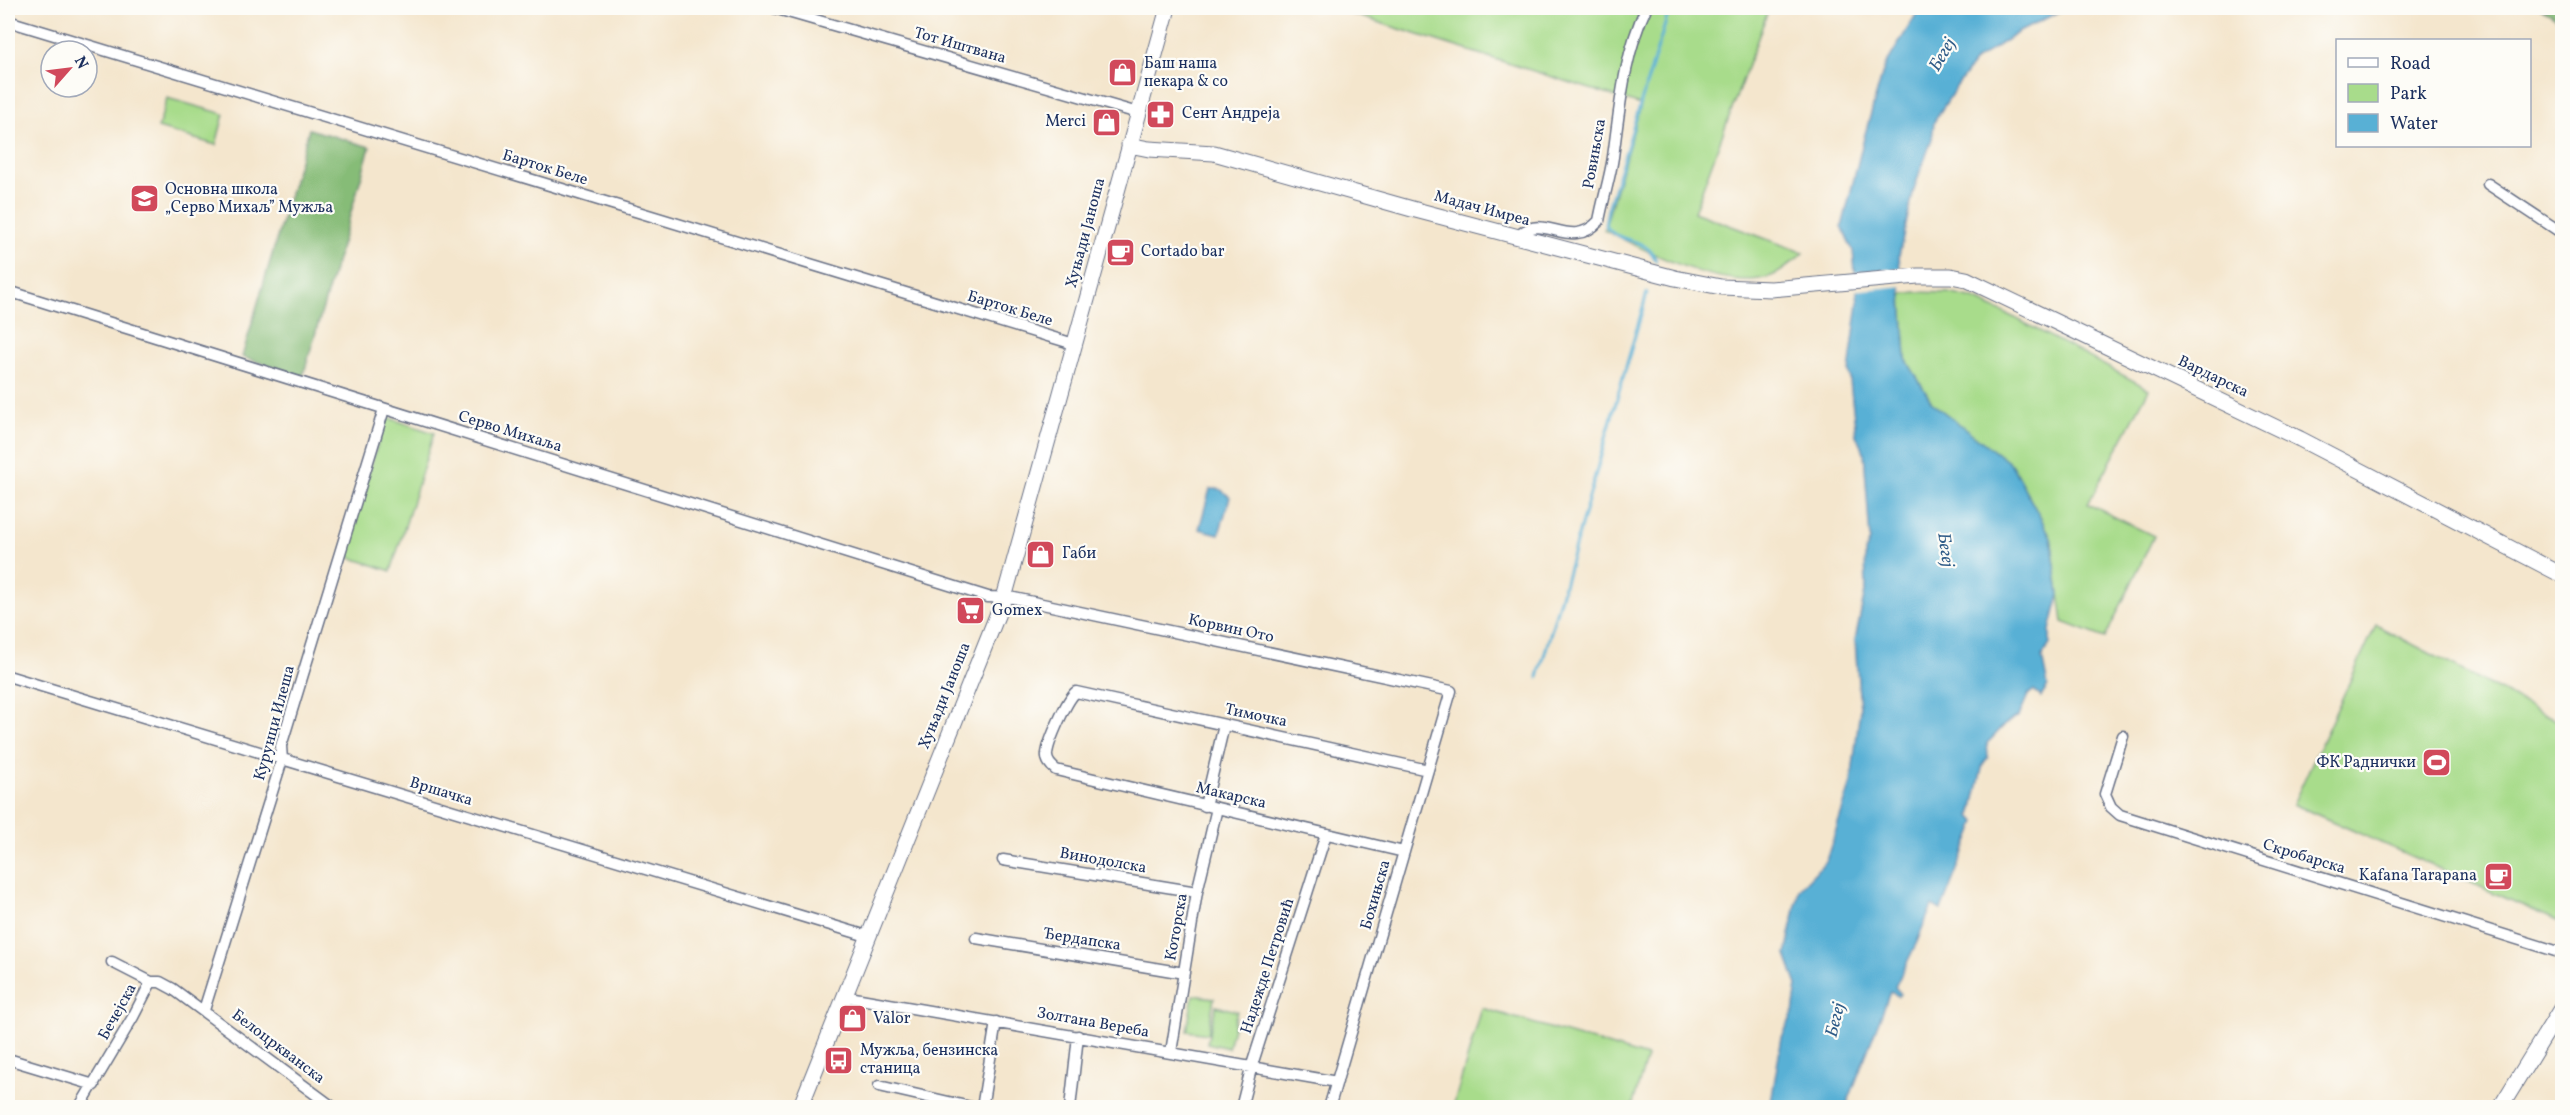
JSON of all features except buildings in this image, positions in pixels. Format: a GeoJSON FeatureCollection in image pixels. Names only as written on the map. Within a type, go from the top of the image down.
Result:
{"type":"FeatureCollection","features":[{"type":"Feature","properties":{"kind":"street","name":"Тот Иштвана"},"geometry":{"type":"LineString","coordinates":[[774,8],[1138,113]]}},
{"type":"Feature","properties":{"kind":"street","name":"Хуњади Јаноша"},"geometry":{"type":"LineString","coordinates":[[800,1107],[1004,598],[1168,8]]}},
{"type":"Feature","properties":{"kind":"street","name":"Ровињска"},"geometry":{"type":"LineString","coordinates":[[1521,238],[1522,233],[1527,229],[1536,228],[1572,234],[1583,232],[1599,221],[1612,160],[1620,97],[1628,60],[1646,8]]}},
{"type":"Feature","properties":{"kind":"street","name":"Барток Беле"},"geometry":{"type":"LineString","coordinates":[[8,21],[1074,344]]}},
{"type":"Feature","properties":{"kind":"street","name":"Мадач Имреа"},"geometry":{"type":"LineString","coordinates":[[1129,145],[1214,153],[1521,238],[1721,287],[1771,289],[1830,284]]}},
{"type":"Feature","properties":{"kind":"street"},"geometry":{"type":"LineString","coordinates":[[2488,184],[2562,233]]}},
{"type":"Feature","properties":{"kind":"street","name":"Вардарска"},"geometry":{"type":"LineString","coordinates":[[1830,284],[1918,276],[1951,276],[1982,285],[2300,439],[2562,576]]}},
{"type":"Feature","properties":{"kind":"street","name":"Серво Михаља"},"geometry":{"type":"LineString","coordinates":[[8,291],[988,597],[1004,598]]}},
{"type":"Feature","properties":{"kind":"street","name":"Курунци Илеша"},"geometry":{"type":"LineString","coordinates":[[204,1010],[282,760],[281,746],[384,409]]}},
{"type":"Feature","properties":{"kind":"street","name":"Корвин Ото"},"geometry":{"type":"LineString","coordinates":[[1004,598],[1014,598],[1451,691]]}},
{"type":"Feature","properties":{"kind":"street","name":"Вршачка"},"geometry":{"type":"LineString","coordinates":[[8,676],[867,936]]}},
{"type":"Feature","properties":{"kind":"street","name":"Бохињска"},"geometry":{"type":"LineString","coordinates":[[1329,1107],[1451,691]]}},
{"type":"Feature","properties":{"kind":"street","name":"Тимочка"},"geometry":{"type":"LineString","coordinates":[[1052,768],[1047,752],[1067,701],[1077,692],[1428,770]]}},
{"type":"Feature","properties":{"kind":"street"},"geometry":{"type":"LineString","coordinates":[[1205,806],[1224,725]]}},
{"type":"Feature","properties":{"kind":"street","name":"Скробарска"},"geometry":{"type":"LineString","coordinates":[[2123,736],[2105,794],[2111,807],[2120,815],[2562,953]]}},
{"type":"Feature","properties":{"kind":"street","name":"Макарска"},"geometry":{"type":"LineString","coordinates":[[1052,768],[1404,852]]}},
{"type":"Feature","properties":{"kind":"street","name":"Которска"},"geometry":{"type":"LineString","coordinates":[[1171,1052],[1197,892],[1217,808]]}},
{"type":"Feature","properties":{"kind":"street","name":"Надежде Петровић"},"geometry":{"type":"LineString","coordinates":[[1241,1107],[1252,1065],[1326,834]]}},
{"type":"Feature","properties":{"kind":"street","name":"Винодолска"},"geometry":{"type":"LineString","coordinates":[[1003,860],[1197,892]]}},
{"type":"Feature","properties":{"kind":"street","name":"Ђердапска"},"geometry":{"type":"LineString","coordinates":[[976,938],[1184,973]]}},
{"type":"Feature","properties":{"kind":"street"},"geometry":{"type":"LineString","coordinates":[[112,962],[151,982]]}},
{"type":"Feature","properties":{"kind":"street","name":"Бечејска"},"geometry":{"type":"LineString","coordinates":[[79,1107],[151,982],[160,982],[204,1010]]}},
{"type":"Feature","properties":{"kind":"street","name":"Золтана Вереба"},"geometry":{"type":"LineString","coordinates":[[843,996],[1252,1065],[1337,1082]]}},
{"type":"Feature","properties":{"kind":"street"},"geometry":{"type":"LineString","coordinates":[[2500,1107],[2562,1007]]}},
{"type":"Feature","properties":{"kind":"street","name":"Белоцркванска"},"geometry":{"type":"LineString","coordinates":[[204,1010],[334,1107]]}},
{"type":"Feature","properties":{"kind":"street"},"geometry":{"type":"LineString","coordinates":[[982,1107],[996,1022]]}},
{"type":"Feature","properties":{"kind":"street"},"geometry":{"type":"LineString","coordinates":[[1070,1107],[1078,1036]]}},
{"type":"Feature","properties":{"kind":"street"},"geometry":{"type":"LineString","coordinates":[[8,1059],[94,1084]]}},
{"type":"Feature","properties":{"kind":"street"},"geometry":{"type":"LineString","coordinates":[[879,1086],[975,1107]]}},
{"type":"Feature","properties":{"kind":"green space"},"geometry":{"type":"Polygon","coordinates":[[[1333,8],[1769,8],[1694,212],[1804,253],[1774,275],[1755,280],[1733,279],[1687,268],[1604,230],[1641,105],[1333,8]]]}},
{"type":"Feature","properties":{"kind":"green space"},"geometry":{"type":"Polygon","coordinates":[[[2541,8],[2562,8],[2562,22],[2541,8]]]}},
{"type":"Feature","properties":{"kind":"green space"},"geometry":{"type":"Polygon","coordinates":[[[167,98],[224,114],[216,145],[158,128],[167,98]]]}},
{"type":"Feature","properties":{"kind":"green space"},"geometry":{"type":"Polygon","coordinates":[[[309,129],[370,147],[303,376],[242,357],[309,129]]]}},
{"type":"Feature","properties":{"kind":"green space"},"geometry":{"type":"Polygon","coordinates":[[[1949,293],[1974,299],[2015,318],[2149,389],[2088,504],[2154,536],[2105,638],[2063,622],[2051,537],[2011,464],[1932,403],[1906,359],[1902,294],[1949,293]]]}},
{"type":"Feature","properties":{"kind":"green space"},"geometry":{"type":"Polygon","coordinates":[[[386,417],[434,433],[391,571],[343,555],[386,417]]]}},
{"type":"Feature","properties":{"kind":"green space","name":"ФК Раднички"},"geometry":{"type":"Polygon","coordinates":[[[2376,625],[2562,723],[2562,923],[2293,804],[2376,625]]]}},
{"type":"Feature","properties":{"kind":"green space"},"geometry":{"type":"Polygon","coordinates":[[[1193,995],[1214,998],[1208,1034],[1187,1031],[1193,995]]]}},
{"type":"Feature","properties":{"kind":"green space"},"geometry":{"type":"Polygon","coordinates":[[[1216,1006],[1237,1011],[1228,1048],[1207,1043],[1216,1006]]]}},
{"type":"Feature","properties":{"kind":"green space"},"geometry":{"type":"Polygon","coordinates":[[[1482,1008],[1647,1057],[1632,1107],[1453,1107],[1482,1008]]]}},
{"type":"Feature","properties":{"kind":"water","name":"Бегеј"},"geometry":{"type":"Polygon","coordinates":[[[1920,8],[2066,8],[2017,33],[1976,60],[1956,87],[1934,122],[1932,139],[1914,189],[1899,255],[1906,359],[1932,403],[2011,464],[2051,537],[2059,595],[2050,630],[2050,644],[2042,657],[2048,686],[2041,697],[2034,690],[2028,695],[2019,716],[2005,725],[1987,743],[1988,757],[1983,764],[1971,816],[1976,822],[1941,910],[1932,905],[1895,987],[1901,994],[1899,996],[1890,992],[1846,1107],[1770,1108],[1782,1037],[1793,1013],[1797,985],[1786,955],[1799,889],[1826,861],[1851,783],[1860,709],[1855,640],[1866,587],[1865,552],[1870,540],[1864,452],[1856,435],[1849,372],[1858,303],[1853,251],[1842,227],[1884,68],[1920,8]]]}},
{"type":"Feature","properties":{"kind":"water"},"geometry":{"type":"Polygon","coordinates":[[[1210,489],[1220,489],[1230,497],[1219,534],[1199,529],[1210,489]]]}},
{"type":"Feature","properties":{"kind":"pier"},"geometry":{"type":"Polygon","coordinates":[[[1903,268],[1904,286],[1853,291],[1852,273],[1903,268]]]}},
{"type":"Feature","properties":{"kind":"waterway"},"geometry":{"type":"LineString","coordinates":[[1656,261],[1646,247],[1617,236],[1605,225],[1670,8]]}},
{"type":"Feature","properties":{"kind":"waterway"},"geometry":{"type":"LineString","coordinates":[[1538,677],[1647,293]]}},
{"type":"Feature","properties":{"kind":"place","name":"Баш наша пекара & co"},"geometry":{"type":"Point","coordinates":[1123,73]}},
{"type":"Feature","properties":{"kind":"place","name":"Сент Андреја"},"geometry":{"type":"Point","coordinates":[1161,114]}},
{"type":"Feature","properties":{"kind":"place","name":"Merci"},"geometry":{"type":"Point","coordinates":[1107,122]}},
{"type":"Feature","properties":{"kind":"place","name":"Основна школа „Серво Михаљ” Мужља"},"geometry":{"type":"Point","coordinates":[144,199]}},
{"type":"Feature","properties":{"kind":"place","name":"Cortado bar"},"geometry":{"type":"Point","coordinates":[1120,252]}},
{"type":"Feature","properties":{"kind":"place","name":"Габи"},"geometry":{"type":"Point","coordinates":[1041,554]}},
{"type":"Feature","properties":{"kind":"place","name":"Gomex"},"geometry":{"type":"Point","coordinates":[971,611]}},
{"type":"Feature","properties":{"kind":"place","name":"ФК Раднички"},"geometry":{"type":"Point","coordinates":[2437,763]}},
{"type":"Feature","properties":{"kind":"place","name":"Kafana Tarapana"},"geometry":{"type":"Point","coordinates":[2498,876]}},
{"type":"Feature","properties":{"kind":"place","name":"Valor"},"geometry":{"type":"Point","coordinates":[852,1019]}},
{"type":"Feature","properties":{"kind":"place","name":"Мужља, бензинска станица"},"geometry":{"type":"Point","coordinates":[839,1060]}}]}
